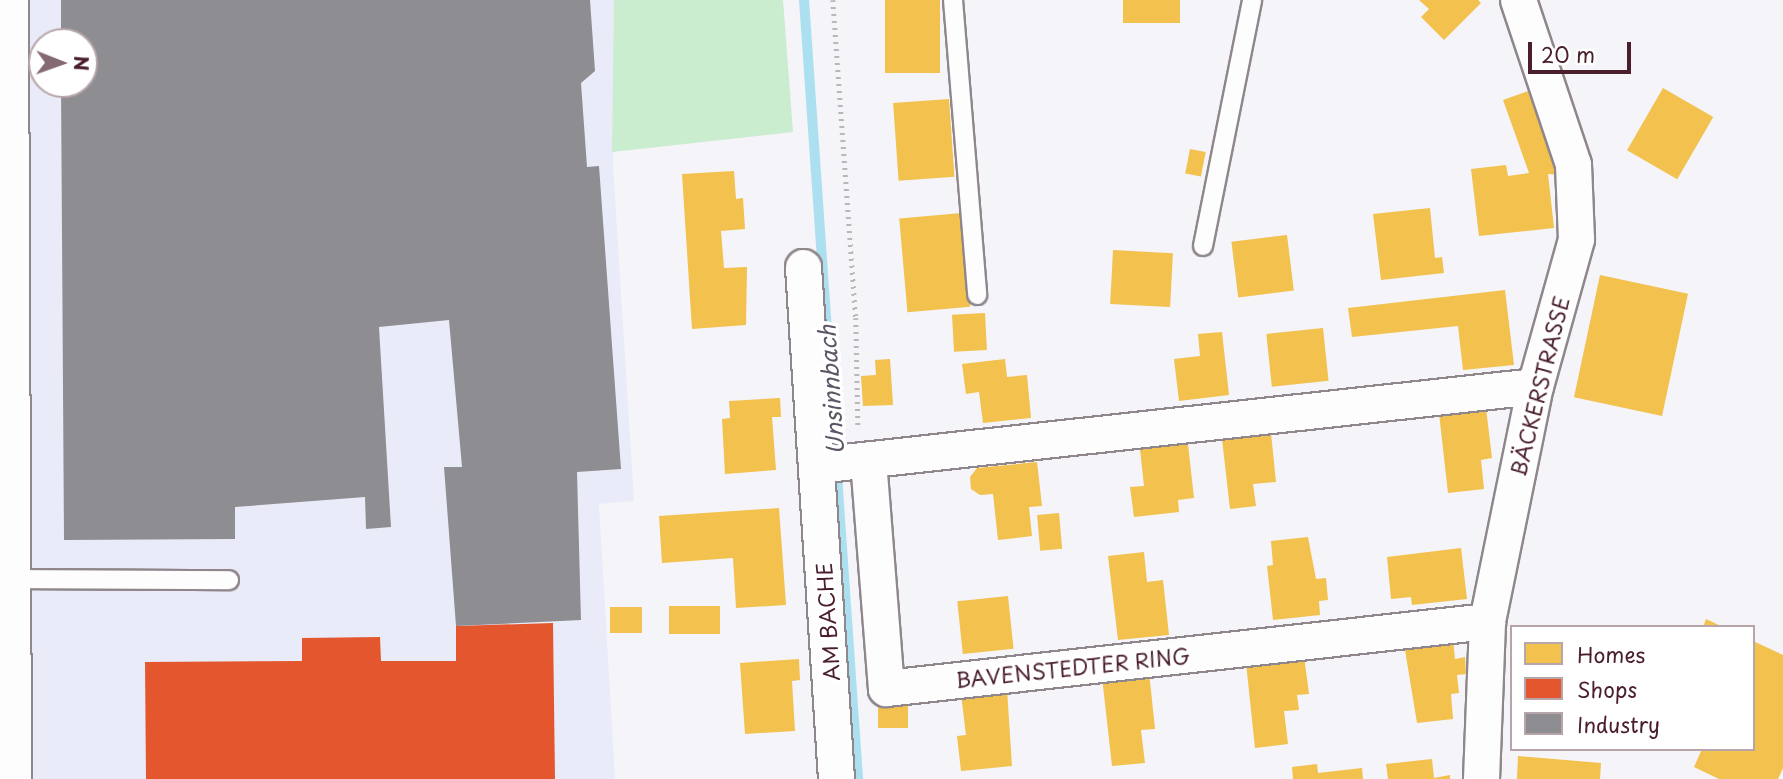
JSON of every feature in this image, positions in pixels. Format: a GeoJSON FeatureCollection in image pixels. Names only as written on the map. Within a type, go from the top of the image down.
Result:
{"type":"FeatureCollection","features":[{"type":"Feature","properties":{"kind":"street"},"geometry":{"type":"LineString","coordinates":[[9,0],[5,272],[12,779]]}},
{"type":"Feature","properties":{"kind":"street","name":"BÄCKERSTRASSE"},"geometry":{"type":"LineString","coordinates":[[1481,779],[1487,621],[1535,386],[1576,239],[1573,164],[1518,0]]}},
{"type":"Feature","properties":{"kind":"street","name":"AM BACHE"},"geometry":{"type":"LineString","coordinates":[[803,267],[844,463],[836,779]]}},
{"type":"Feature","properties":{"kind":"street"},"geometry":{"type":"LineString","coordinates":[[844,463],[1535,386]]}},
{"type":"Feature","properties":{"kind":"street","name":"BAVENSTEDTER RING"},"geometry":{"type":"LineString","coordinates":[[844,463],[886,688],[1487,621]]}},
{"type":"Feature","properties":{"kind":"lane"},"geometry":{"type":"LineString","coordinates":[[953,0],[976,295]]}},
{"type":"Feature","properties":{"kind":"lane"},"geometry":{"type":"LineString","coordinates":[[1203,246],[1252,0]]}},
{"type":"Feature","properties":{"kind":"lane"},"geometry":{"type":"LineString","coordinates":[[11,579],[229,580]]}},
{"type":"Feature","properties":{"kind":"path"},"geometry":{"type":"LineString","coordinates":[[833,0],[856,318],[844,463]]}},
{"type":"Feature","properties":{"kind":"shaded area"},"geometry":{"type":"Polygon","coordinates":[[[0,0],[614,0],[613,166],[634,501],[599,504],[615,779],[0,779],[0,0]]]}},
{"type":"Feature","properties":{"kind":"green space"},"geometry":{"type":"Polygon","coordinates":[[[614,0],[783,0],[793,132],[612,152],[614,0]]]}},
{"type":"Feature","properties":{"kind":"building: Homes"},"geometry":{"type":"Polygon","coordinates":[[[885,0],[940,0],[940,73],[885,73],[885,0]]]}},
{"type":"Feature","properties":{"kind":"building: Homes"},"geometry":{"type":"Polygon","coordinates":[[[1123,0],[1180,0],[1180,23],[1123,23],[1123,0]]]}},
{"type":"Feature","properties":{"kind":"building: Homes"},"geometry":{"type":"Polygon","coordinates":[[[1419,0],[1478,0],[1481,3],[1444,40],[1421,17],[1429,9],[1419,0]]]}},
{"type":"Feature","properties":{"kind":"building: Homes"},"geometry":{"type":"Polygon","coordinates":[[[1663,88],[1713,117],[1677,179],[1627,150],[1663,88]]]}},
{"type":"Feature","properties":{"kind":"building: Homes"},"geometry":{"type":"Polygon","coordinates":[[[1531,90],[1561,175],[1548,174],[1554,228],[1479,236],[1471,169],[1506,165],[1508,176],[1529,173],[1503,100],[1531,90]]]}},
{"type":"Feature","properties":{"kind":"building: Homes"},"geometry":{"type":"Polygon","coordinates":[[[949,99],[954,177],[899,181],[893,103],[949,99]]]}},
{"type":"Feature","properties":{"kind":"building: Homes"},"geometry":{"type":"Polygon","coordinates":[[[1190,149],[1206,152],[1201,177],[1185,174],[1190,149]]]}},
{"type":"Feature","properties":{"kind":"building: Homes"},"geometry":{"type":"Polygon","coordinates":[[[734,171],[736,199],[743,198],[745,229],[721,231],[724,268],[747,267],[746,325],[692,329],[682,174],[734,171]]]}},
{"type":"Feature","properties":{"kind":"building: Homes"},"geometry":{"type":"Polygon","coordinates":[[[1430,208],[1435,258],[1442,257],[1444,273],[1381,280],[1373,214],[1430,208]]]}},
{"type":"Feature","properties":{"kind":"building: Homes"},"geometry":{"type":"Polygon","coordinates":[[[962,213],[970,307],[907,312],[899,218],[962,213]]]}},
{"type":"Feature","properties":{"kind":"building: Homes"},"geometry":{"type":"Polygon","coordinates":[[[1287,235],[1294,291],[1238,297],[1231,242],[1287,235]]]}},
{"type":"Feature","properties":{"kind":"building: Homes"},"geometry":{"type":"Polygon","coordinates":[[[1113,250],[1173,253],[1170,307],[1110,304],[1113,250]]]}},
{"type":"Feature","properties":{"kind":"building: Homes"},"geometry":{"type":"Polygon","coordinates":[[[1600,275],[1688,294],[1662,416],[1574,397],[1600,275]]]}},
{"type":"Feature","properties":{"kind":"building: Homes"},"geometry":{"type":"Polygon","coordinates":[[[1505,290],[1514,365],[1463,370],[1458,326],[1352,337],[1348,308],[1505,290]]]}},
{"type":"Feature","properties":{"kind":"building: Homes"},"geometry":{"type":"Polygon","coordinates":[[[985,313],[987,350],[954,352],[952,315],[985,313]]]}},
{"type":"Feature","properties":{"kind":"building: Homes"},"geometry":{"type":"Polygon","coordinates":[[[1323,328],[1329,381],[1272,387],[1266,334],[1323,328]]]}},
{"type":"Feature","properties":{"kind":"building: Homes"},"geometry":{"type":"Polygon","coordinates":[[[1222,332],[1229,395],[1179,401],[1174,359],[1200,356],[1198,334],[1222,332]]]}},
{"type":"Feature","properties":{"kind":"building: Homes"},"geometry":{"type":"Polygon","coordinates":[[[890,359],[893,405],[863,406],[861,376],[876,375],[875,360],[890,359]]]}},
{"type":"Feature","properties":{"kind":"building: Homes"},"geometry":{"type":"Polygon","coordinates":[[[1005,359],[1007,377],[1027,375],[1031,418],[983,423],[979,392],[966,394],[962,364],[1005,359]]]}},
{"type":"Feature","properties":{"kind":"building: Homes"},"geometry":{"type":"Polygon","coordinates":[[[780,398],[781,417],[772,417],[776,470],[725,474],[722,419],[730,418],[729,401],[780,398]]]}},
{"type":"Feature","properties":{"kind":"building: Homes"},"geometry":{"type":"Polygon","coordinates":[[[1486,408],[1492,458],[1481,460],[1484,489],[1448,493],[1439,413],[1486,408]]]}},
{"type":"Feature","properties":{"kind":"building: Homes"},"geometry":{"type":"Polygon","coordinates":[[[1271,433],[1276,482],[1253,484],[1256,506],[1230,509],[1222,439],[1271,433]]]}},
{"type":"Feature","properties":{"kind":"building: Homes"},"geometry":{"type":"Polygon","coordinates":[[[1188,444],[1194,498],[1178,500],[1179,512],[1134,517],[1130,487],[1144,486],[1140,449],[1188,444]]]}},
{"type":"Feature","properties":{"kind":"building: Homes"},"geometry":{"type":"Polygon","coordinates":[[[1037,462],[1042,506],[1029,507],[1032,536],[998,540],[993,494],[980,495],[971,489],[970,477],[977,468],[1037,462]]]}},
{"type":"Feature","properties":{"kind":"building: Homes"},"geometry":{"type":"Polygon","coordinates":[[[779,508],[786,605],[736,608],[733,558],[662,563],[659,516],[779,508]]]}},
{"type":"Feature","properties":{"kind":"building: Homes"},"geometry":{"type":"Polygon","coordinates":[[[1059,513],[1062,549],[1040,551],[1037,515],[1059,513]]]}},
{"type":"Feature","properties":{"kind":"building: Homes"},"geometry":{"type":"Polygon","coordinates":[[[1308,537],[1316,579],[1326,578],[1328,600],[1319,601],[1320,615],[1273,620],[1267,566],[1273,565],[1271,541],[1308,537]]]}},
{"type":"Feature","properties":{"kind":"building: Homes"},"geometry":{"type":"Polygon","coordinates":[[[1461,548],[1467,599],[1412,605],[1411,597],[1391,599],[1387,557],[1461,548]]]}},
{"type":"Feature","properties":{"kind":"building: Homes"},"geometry":{"type":"Polygon","coordinates":[[[1144,552],[1147,582],[1163,580],[1169,635],[1118,640],[1108,556],[1144,552]]]}},
{"type":"Feature","properties":{"kind":"building: Homes"},"geometry":{"type":"Polygon","coordinates":[[[1008,596],[1014,649],[963,654],[957,601],[1008,596]]]}},
{"type":"Feature","properties":{"kind":"building: Homes"},"geometry":{"type":"Polygon","coordinates":[[[669,606],[720,606],[720,634],[669,634],[669,606]]]}},
{"type":"Feature","properties":{"kind":"building: Homes"},"geometry":{"type":"Polygon","coordinates":[[[610,607],[642,607],[642,633],[610,633],[610,607]]]}},
{"type":"Feature","properties":{"kind":"building: Homes"},"geometry":{"type":"Polygon","coordinates":[[[1706,619],[1719,625],[1704,625],[1706,619]]]}},
{"type":"Feature","properties":{"kind":"building: Homes"},"geometry":{"type":"Polygon","coordinates":[[[1453,639],[1455,659],[1465,657],[1466,674],[1457,675],[1459,693],[1451,694],[1453,719],[1417,723],[1404,644],[1453,639]]]}},
{"type":"Feature","properties":{"kind":"building: Homes"},"geometry":{"type":"Polygon","coordinates":[[[1755,642],[1783,655],[1783,768],[1778,779],[1719,779],[1694,767],[1701,751],[1755,751],[1755,642]]]}},
{"type":"Feature","properties":{"kind":"building: Homes"},"geometry":{"type":"Polygon","coordinates":[[[1304,656],[1309,694],[1297,695],[1299,710],[1284,711],[1288,744],[1255,748],[1246,663],[1304,656]]]}},
{"type":"Feature","properties":{"kind":"building: Homes"},"geometry":{"type":"Polygon","coordinates":[[[799,659],[800,680],[792,681],[795,731],[745,734],[740,663],[799,659]]]}},
{"type":"Feature","properties":{"kind":"building: Homes"},"geometry":{"type":"Polygon","coordinates":[[[1149,672],[1155,729],[1141,730],[1145,763],[1112,766],[1102,677],[1149,672]]]}},
{"type":"Feature","properties":{"kind":"building: Homes"},"geometry":{"type":"Polygon","coordinates":[[[1007,689],[1012,766],[961,771],[957,736],[966,735],[961,694],[1007,689]]]}},
{"type":"Feature","properties":{"kind":"building: Homes"},"geometry":{"type":"Polygon","coordinates":[[[878,698],[908,698],[908,728],[878,728],[878,698]]]}},
{"type":"Feature","properties":{"kind":"building: Homes"},"geometry":{"type":"Polygon","coordinates":[[[1518,756],[1601,763],[1600,779],[1517,779],[1518,756]]]}},
{"type":"Feature","properties":{"kind":"building: Homes"},"geometry":{"type":"Polygon","coordinates":[[[1432,759],[1434,778],[1450,775],[1450,779],[1388,779],[1386,764],[1432,759]]]}},
{"type":"Feature","properties":{"kind":"building: Homes"},"geometry":{"type":"Polygon","coordinates":[[[1317,764],[1318,773],[1362,768],[1363,779],[1293,779],[1292,767],[1317,764]]]}},
{"type":"Feature","properties":{"kind":"building: Shops"},"geometry":{"type":"Polygon","coordinates":[[[553,623],[555,779],[146,779],[145,662],[302,661],[302,638],[380,637],[381,661],[456,661],[456,626],[553,623]]]}},
{"type":"Feature","properties":{"kind":"building: Industry"},"geometry":{"type":"Polygon","coordinates":[[[61,0],[590,0],[595,71],[581,83],[587,167],[599,166],[621,469],[577,472],[581,620],[456,626],[444,467],[462,467],[449,320],[379,327],[391,527],[366,529],[365,497],[235,507],[235,539],[64,540],[61,98],[98,98],[98,28],[61,28],[61,0]]]}},
{"type":"Feature","properties":{"kind":"waterway","name":"Unsinnbach"},"geometry":{"type":"LineString","coordinates":[[804,0],[858,779]]}}]}
